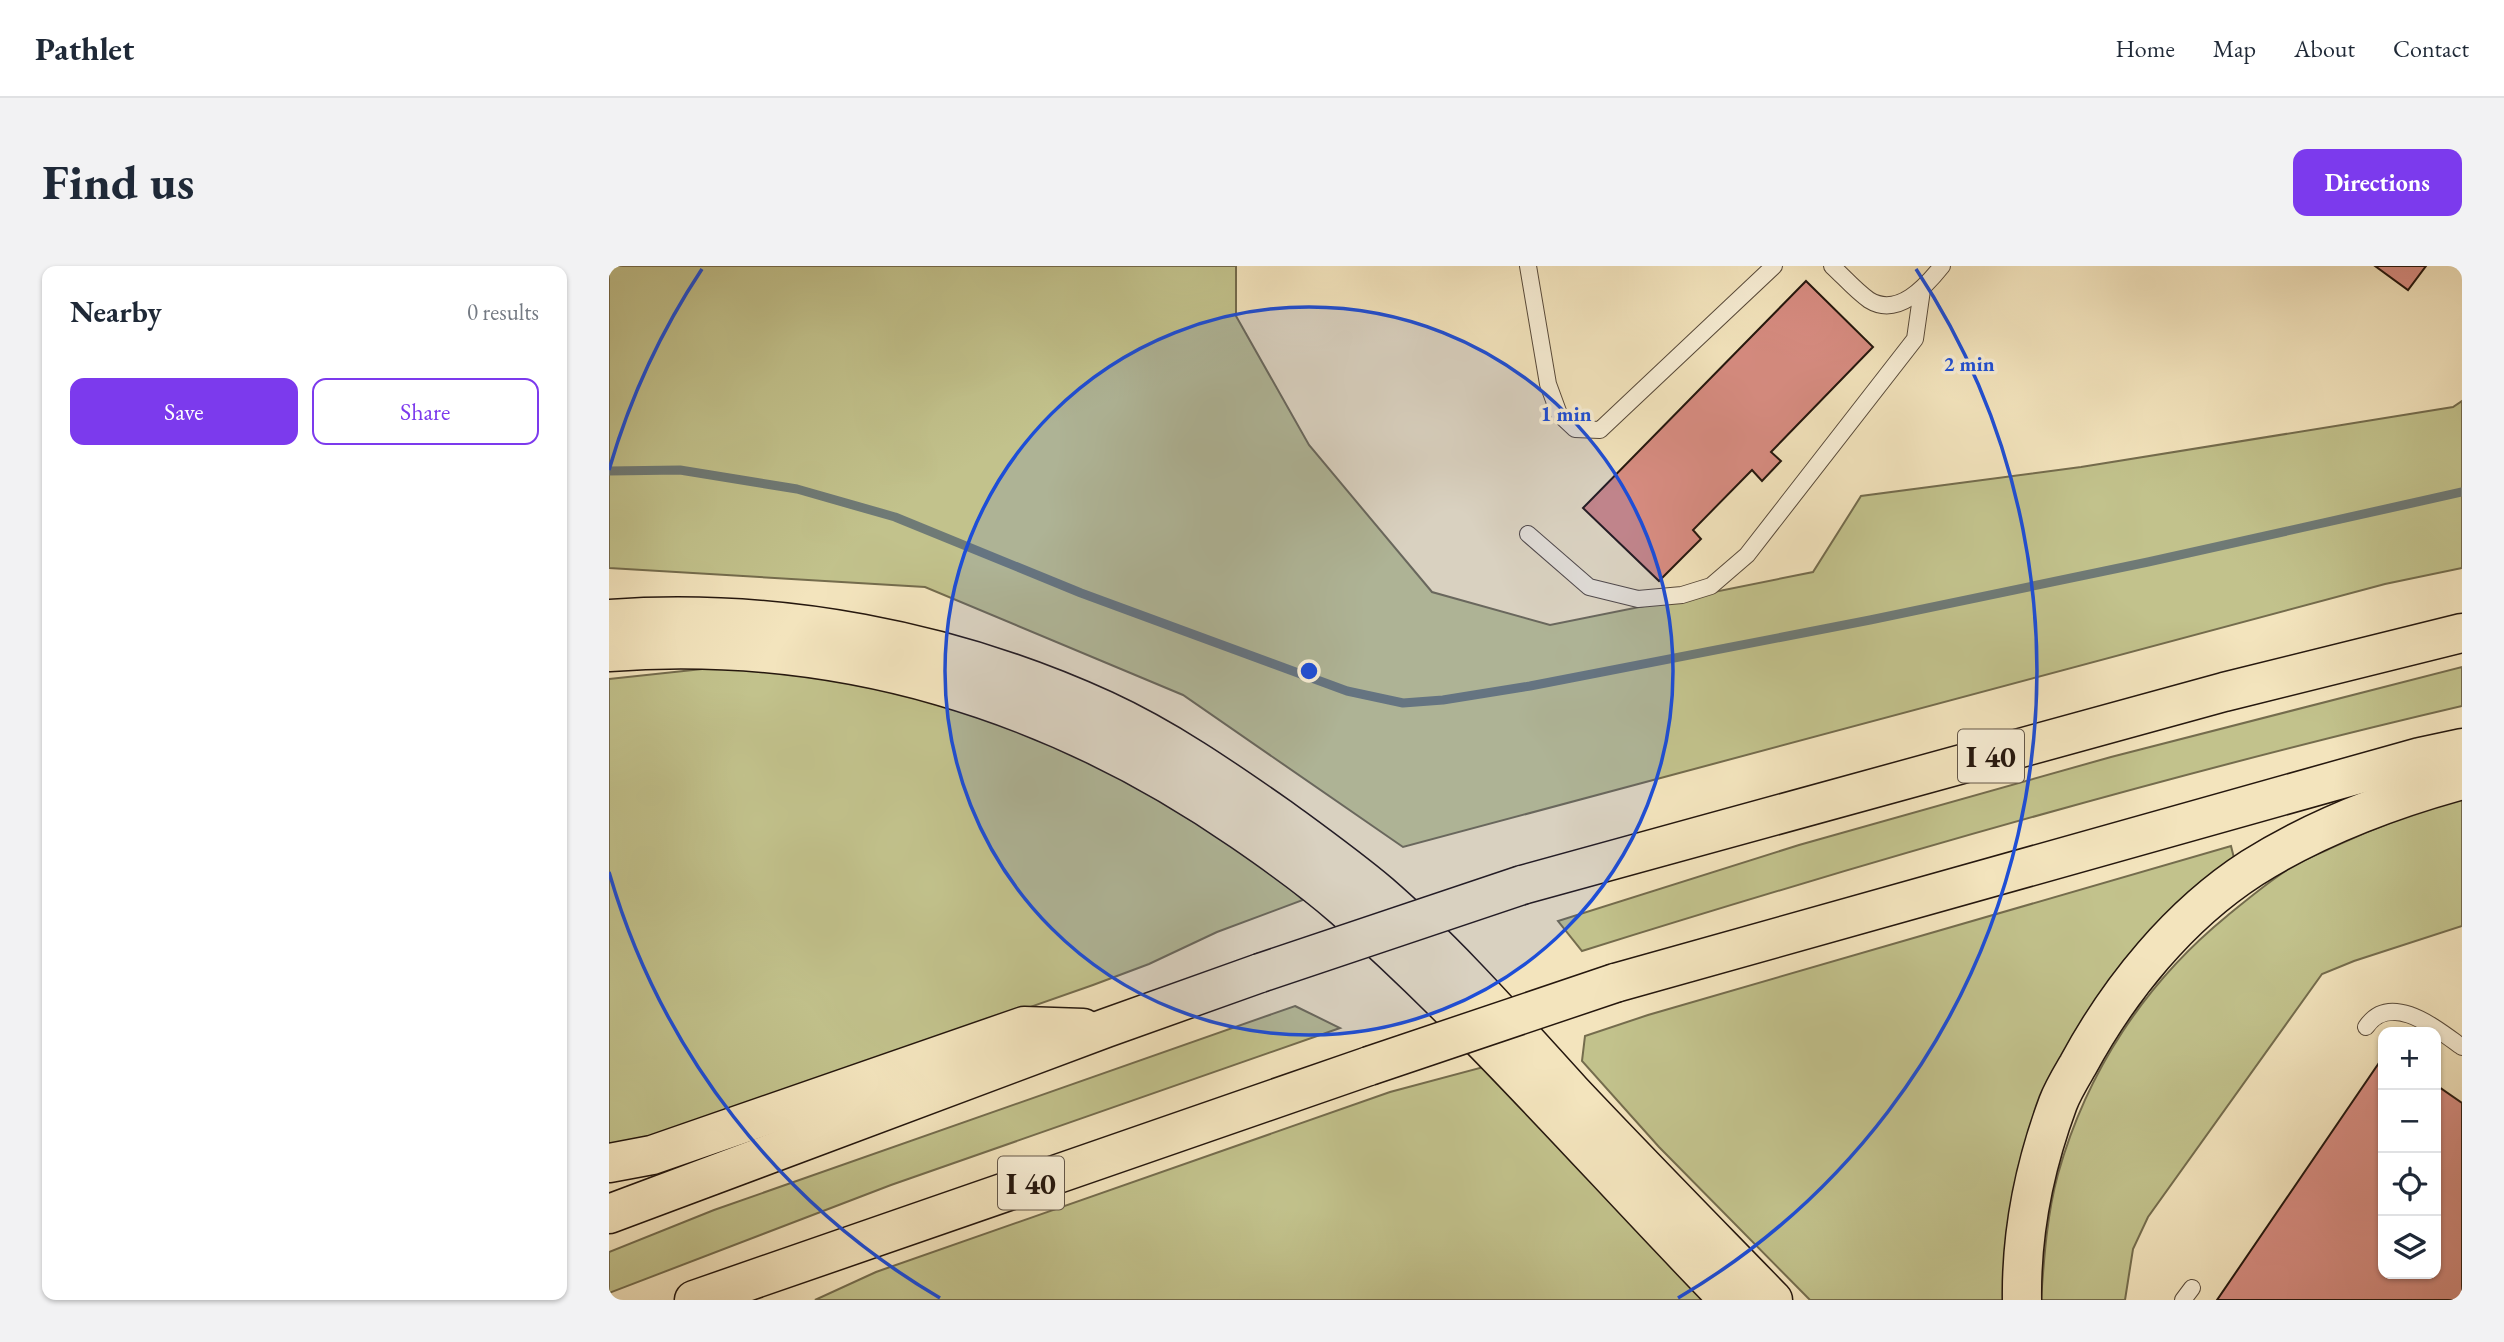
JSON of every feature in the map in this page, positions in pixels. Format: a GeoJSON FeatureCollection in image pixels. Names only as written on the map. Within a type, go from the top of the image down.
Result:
{"type":"FeatureCollection","features":[{"type":"Feature","properties":{"kind":"highway"},"geometry":{"type":"LineString","coordinates":[[609,619],[687,616],[763,620],[829,628],[899,641],[1034,681],[1105,711],[1172,745],[1291,826],[1380,894],[1485,997],[1773,1300]]}},
{"type":"Feature","properties":{"kind":"highway","name":"I 40"},"geometry":{"type":"LineString","coordinates":[[609,1214],[1106,1028],[1522,885],[2224,692],[2462,633]]}},
{"type":"Feature","properties":{"kind":"highway"},"geometry":{"type":"LineString","coordinates":[[609,652],[715,649],[779,654],[847,664],[912,678],[979,696],[1044,721],[1176,786],[1289,863],[1343,907],[1439,997],[1728,1300]]}},
{"type":"Feature","properties":{"kind":"highway","name":"I 40"},"geometry":{"type":"LineString","coordinates":[[694,1300],[1615,983],[2407,761],[2462,748]]}},
{"type":"Feature","properties":{"kind":"highway"},"geometry":{"type":"LineString","coordinates":[[2022,1300],[2022,1262],[2029,1209],[2059,1101],[2088,1046],[2123,992],[2162,945],[2209,902],[2251,869],[2293,845],[2352,817],[2413,793],[2462,780]]}},
{"type":"Feature","properties":{"kind":"highway"},"geometry":{"type":"LineString","coordinates":[[609,1163],[652,1155],[1024,1026],[1106,1028]]}},
{"type":"Feature","properties":{"kind":"lane"},"geometry":{"type":"LineString","coordinates":[[1528,266],[1548,384],[1559,414],[1576,429],[1601,430],[1774,266]]}},
{"type":"Feature","properties":{"kind":"lane"},"geometry":{"type":"LineString","coordinates":[[1832,266],[1870,300],[1887,305],[1904,300],[1922,290],[1942,266]]}},
{"type":"Feature","properties":{"kind":"lane"},"geometry":{"type":"LineString","coordinates":[[1528,534],[1589,587],[1638,599],[1682,594],[1711,586],[1747,555],[1915,339],[1922,290]]}},
{"type":"Feature","properties":{"kind":"lane"},"geometry":{"type":"LineString","coordinates":[[2367,1027],[2371,1020],[2394,1011],[2419,1018],[2462,1047]]}},
{"type":"Feature","properties":{"kind":"green space"},"geometry":{"type":"Polygon","coordinates":[[[609,266],[1236,266],[1236,316],[1309,445],[1432,592],[1550,625],[1813,572],[1861,496],[2081,467],[2453,407],[2462,401],[2462,568],[2385,584],[1403,847],[1183,695],[925,587],[609,568],[609,266]]]}},
{"type":"Feature","properties":{"kind":"green space"},"geometry":{"type":"Polygon","coordinates":[[[721,667],[844,680],[932,698],[991,720],[1135,782],[1266,866],[1303,900],[1217,932],[1149,964],[1093,985],[665,1135],[609,1147],[609,679],[721,667]]]}},
{"type":"Feature","properties":{"kind":"green space"},"geometry":{"type":"Polygon","coordinates":[[[2462,667],[2462,706],[2020,820],[1582,951],[1558,921],[1799,845],[2111,757],[2462,667]]]}},
{"type":"Feature","properties":{"kind":"green space"},"geometry":{"type":"Polygon","coordinates":[[[2462,797],[2462,926],[2322,974],[2148,1217],[2133,1249],[2125,1300],[2041,1300],[2051,1205],[2070,1136],[2103,1065],[2145,1000],[2170,970],[2227,916],[2295,865],[2381,826],[2462,797]]]}},
{"type":"Feature","properties":{"kind":"green space"},"geometry":{"type":"Polygon","coordinates":[[[2231,846],[2236,866],[2096,1005],[2010,1300],[1810,1300],[1659,1147],[1582,1061],[1585,1036],[1648,1015],[2231,846]]]}},
{"type":"Feature","properties":{"kind":"green space"},"geometry":{"type":"Polygon","coordinates":[[[1295,1006],[1340,1028],[891,1185],[609,1293],[609,1252],[714,1210],[1295,1006]]]}},
{"type":"Feature","properties":{"kind":"green space"},"geometry":{"type":"Polygon","coordinates":[[[1487,1066],[1714,1300],[815,1300],[876,1272],[1390,1092],[1487,1066]]]}},
{"type":"Feature","properties":{"kind":"building"},"geometry":{"type":"Polygon","coordinates":[[[2375,266],[2426,266],[2408,290],[2375,266]]]}},
{"type":"Feature","properties":{"kind":"building"},"geometry":{"type":"Polygon","coordinates":[[[1806,281],[1873,347],[1771,452],[1781,461],[1762,481],[1752,470],[1693,530],[1701,539],[1659,581],[1583,508],[1806,281]]]}},
{"type":"Feature","properties":{"kind":"building"},"geometry":{"type":"Polygon","coordinates":[[[2378,1064],[2378,1279],[2441,1279],[2441,1088],[2462,1103],[2462,1300],[2217,1300],[2378,1064]]]}},
{"type":"Feature","properties":{"kind":"waterway"},"geometry":{"type":"LineString","coordinates":[[609,471],[680,470],[797,489],[895,517],[1081,593],[1347,691],[1403,703],[1443,700],[1530,686],[1870,620],[2462,492]]}}]}
